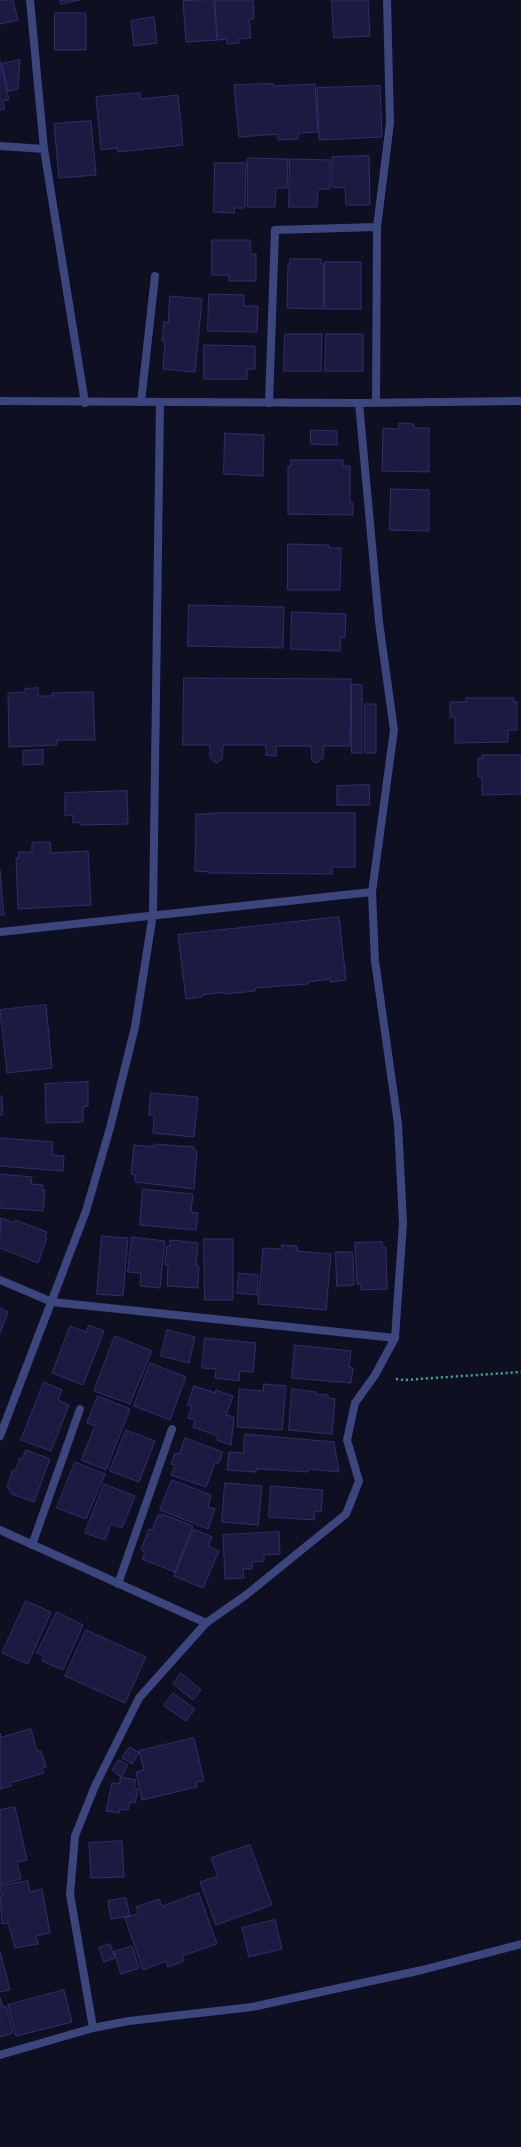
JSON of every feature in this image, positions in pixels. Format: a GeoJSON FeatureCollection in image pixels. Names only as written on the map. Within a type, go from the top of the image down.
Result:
{"type":"FeatureCollection","features":[{"type":"Feature","properties":{"kind":"street"},"geometry":{"type":"LineString","coordinates":[[30,0],[44,148],[85,403]]}},
{"type":"Feature","properties":{"kind":"street"},"geometry":{"type":"LineString","coordinates":[[376,402],[377,227],[390,123],[387,0]]}},
{"type":"Feature","properties":{"kind":"street"},"geometry":{"type":"LineString","coordinates":[[0,146],[44,148]]}},
{"type":"Feature","properties":{"kind":"street"},"geometry":{"type":"LineString","coordinates":[[269,403],[275,230],[377,227]]}},
{"type":"Feature","properties":{"kind":"street"},"geometry":{"type":"LineString","coordinates":[[141,402],[154,298],[155,276]]}},
{"type":"Feature","properties":{"kind":"street"},"geometry":{"type":"LineString","coordinates":[[0,401],[85,403],[359,403],[521,401]]}},
{"type":"Feature","properties":{"kind":"street"},"geometry":{"type":"LineString","coordinates":[[0,1436],[86,1212],[110,1128],[135,1027],[153,914],[160,402]]}},
{"type":"Feature","properties":{"kind":"street"},"geometry":{"type":"LineString","coordinates":[[93,2028],[70,1894],[75,1836],[95,1786],[139,1698],[206,1623],[246,1595],[346,1514],[359,1481],[347,1440],[355,1403],[375,1375],[395,1338],[403,1223],[398,1124],[375,961],[372,892],[394,730],[379,622],[359,403]]}},
{"type":"Feature","properties":{"kind":"street"},"geometry":{"type":"LineString","coordinates":[[0,932],[153,914],[372,892]]}},
{"type":"Feature","properties":{"kind":"street"},"geometry":{"type":"LineString","coordinates":[[0,1280],[52,1302],[395,1338]]}},
{"type":"Feature","properties":{"kind":"street"},"geometry":{"type":"LineString","coordinates":[[32,1545],[80,1408]]}},
{"type":"Feature","properties":{"kind":"street"},"geometry":{"type":"LineString","coordinates":[[118,1584],[172,1429]]}},
{"type":"Feature","properties":{"kind":"street"},"geometry":{"type":"LineString","coordinates":[[0,1530],[206,1623]]}},
{"type":"Feature","properties":{"kind":"street"},"geometry":{"type":"LineString","coordinates":[[0,2054],[93,2028],[129,2021],[252,2007],[422,1970],[521,1944]]}},
{"type":"Feature","properties":{"kind":"path"},"geometry":{"type":"LineString","coordinates":[[375,1375],[404,1380],[521,1372]]}},
{"type":"Feature","properties":{"kind":"building"},"geometry":{"type":"Polygon","coordinates":[[[0,0],[13,0],[18,20],[0,24],[0,0]]]}},
{"type":"Feature","properties":{"kind":"building"},"geometry":{"type":"Polygon","coordinates":[[[60,0],[80,0],[61,4],[60,0]]]}},
{"type":"Feature","properties":{"kind":"building"},"geometry":{"type":"Polygon","coordinates":[[[214,0],[217,40],[186,42],[183,1],[214,0]]]}},
{"type":"Feature","properties":{"kind":"building"},"geometry":{"type":"Polygon","coordinates":[[[215,0],[253,0],[254,19],[249,19],[251,38],[239,39],[239,43],[227,44],[227,39],[218,40],[215,0]]]}},
{"type":"Feature","properties":{"kind":"building"},"geometry":{"type":"Polygon","coordinates":[[[332,0],[368,0],[370,36],[334,38],[332,0]]]}},
{"type":"Feature","properties":{"kind":"building"},"geometry":{"type":"Polygon","coordinates":[[[55,13],[86,13],[86,50],[55,50],[55,13]]]}},
{"type":"Feature","properties":{"kind":"building"},"geometry":{"type":"Polygon","coordinates":[[[154,17],[157,43],[134,46],[131,21],[154,17]]]}},
{"type":"Feature","properties":{"kind":"building"},"geometry":{"type":"Polygon","coordinates":[[[20,60],[18,89],[8,91],[2,64],[20,60]]]}},
{"type":"Feature","properties":{"kind":"building"},"geometry":{"type":"Polygon","coordinates":[[[0,61],[9,100],[3,101],[5,109],[0,110],[0,61]]]}},
{"type":"Feature","properties":{"kind":"building"},"geometry":{"type":"Polygon","coordinates":[[[273,84],[273,86],[315,84],[318,132],[298,133],[298,139],[278,140],[278,134],[239,137],[234,85],[273,84]]]}},
{"type":"Feature","properties":{"kind":"building"},"geometry":{"type":"Polygon","coordinates":[[[380,86],[382,137],[319,140],[317,88],[380,86]]]}},
{"type":"Feature","properties":{"kind":"building"},"geometry":{"type":"Polygon","coordinates":[[[140,93],[141,99],[178,95],[183,145],[118,152],[117,148],[101,150],[96,97],[140,93]]]}},
{"type":"Feature","properties":{"kind":"building"},"geometry":{"type":"Polygon","coordinates":[[[91,121],[96,175],[59,178],[54,124],[91,121]]]}},
{"type":"Feature","properties":{"kind":"building"},"geometry":{"type":"Polygon","coordinates":[[[369,156],[370,205],[346,205],[345,188],[332,187],[332,157],[369,156]]]}},
{"type":"Feature","properties":{"kind":"building"},"geometry":{"type":"Polygon","coordinates":[[[248,158],[288,159],[287,188],[276,188],[275,207],[248,207],[248,158]]]}},
{"type":"Feature","properties":{"kind":"building"},"geometry":{"type":"Polygon","coordinates":[[[290,159],[330,160],[330,189],[318,189],[317,207],[289,207],[290,159]]]}},
{"type":"Feature","properties":{"kind":"building"},"geometry":{"type":"Polygon","coordinates":[[[215,163],[246,163],[245,208],[234,208],[235,213],[214,212],[215,163]]]}},
{"type":"Feature","properties":{"kind":"building"},"geometry":{"type":"Polygon","coordinates":[[[212,240],[250,240],[251,254],[256,254],[256,281],[229,281],[229,275],[212,275],[212,240]]]}},
{"type":"Feature","properties":{"kind":"building"},"geometry":{"type":"Polygon","coordinates":[[[290,259],[321,259],[321,264],[324,264],[323,309],[287,308],[288,264],[290,264],[290,259]]]}},
{"type":"Feature","properties":{"kind":"building"},"geometry":{"type":"Polygon","coordinates":[[[325,262],[361,262],[361,309],[325,309],[325,262]]]}},
{"type":"Feature","properties":{"kind":"building"},"geometry":{"type":"Polygon","coordinates":[[[209,294],[244,295],[244,306],[258,306],[257,332],[208,331],[209,294]]]}},
{"type":"Feature","properties":{"kind":"building"},"geometry":{"type":"Polygon","coordinates":[[[170,296],[202,299],[195,372],[163,369],[165,342],[162,341],[164,322],[168,322],[170,296]]]}},
{"type":"Feature","properties":{"kind":"building"},"geometry":{"type":"Polygon","coordinates":[[[285,334],[322,334],[321,371],[284,371],[285,334]]]}},
{"type":"Feature","properties":{"kind":"building"},"geometry":{"type":"Polygon","coordinates":[[[326,334],[363,334],[363,371],[325,371],[326,334]]]}},
{"type":"Feature","properties":{"kind":"building"},"geometry":{"type":"Polygon","coordinates":[[[204,345],[255,346],[255,369],[247,369],[247,379],[204,379],[204,345]]]}},
{"type":"Feature","properties":{"kind":"building"},"geometry":{"type":"Polygon","coordinates":[[[399,423],[414,424],[414,428],[429,428],[429,472],[382,471],[383,428],[398,429],[399,423]]]}},
{"type":"Feature","properties":{"kind":"building"},"geometry":{"type":"Polygon","coordinates":[[[311,430],[337,431],[337,445],[311,444],[311,430]]]}},
{"type":"Feature","properties":{"kind":"building"},"geometry":{"type":"Polygon","coordinates":[[[225,433],[264,435],[263,476],[224,474],[225,433]]]}},
{"type":"Feature","properties":{"kind":"building"},"geometry":{"type":"Polygon","coordinates":[[[291,460],[343,460],[343,466],[350,466],[350,503],[353,503],[353,515],[288,514],[288,466],[291,466],[291,460]]]}},
{"type":"Feature","properties":{"kind":"building"},"geometry":{"type":"Polygon","coordinates":[[[391,489],[429,490],[429,531],[390,530],[391,489]]]}},
{"type":"Feature","properties":{"kind":"building"},"geometry":{"type":"Polygon","coordinates":[[[288,544],[329,545],[329,548],[341,548],[340,590],[288,590],[288,544]]]}},
{"type":"Feature","properties":{"kind":"building"},"geometry":{"type":"Polygon","coordinates":[[[189,605],[284,607],[283,648],[188,646],[189,605]]]}},
{"type":"Feature","properties":{"kind":"building"},"geometry":{"type":"Polygon","coordinates":[[[292,612],[346,614],[345,638],[341,637],[340,651],[291,649],[292,612]]]}},
{"type":"Feature","properties":{"kind":"building"},"geometry":{"type":"Polygon","coordinates":[[[184,678],[351,679],[350,746],[324,746],[323,758],[317,763],[312,761],[311,746],[276,746],[276,756],[266,755],[266,745],[223,745],[222,759],[217,763],[214,762],[210,757],[210,745],[183,745],[184,678]]]}},
{"type":"Feature","properties":{"kind":"building"},"geometry":{"type":"Polygon","coordinates":[[[352,684],[362,685],[362,753],[352,753],[352,684]]]}},
{"type":"Feature","properties":{"kind":"building"},"geometry":{"type":"Polygon","coordinates":[[[38,688],[38,696],[53,696],[52,693],[93,692],[95,740],[57,740],[57,745],[9,747],[8,693],[25,692],[25,689],[38,688]]]}},
{"type":"Feature","properties":{"kind":"building"},"geometry":{"type":"Polygon","coordinates":[[[466,698],[514,698],[513,702],[517,702],[517,730],[508,730],[508,742],[455,743],[455,717],[450,717],[450,702],[466,702],[466,698]]]}},
{"type":"Feature","properties":{"kind":"building"},"geometry":{"type":"Polygon","coordinates":[[[365,704],[376,704],[376,753],[365,753],[365,704]]]}},
{"type":"Feature","properties":{"kind":"building"},"geometry":{"type":"Polygon","coordinates":[[[43,750],[43,764],[23,765],[23,751],[43,750]]]}},
{"type":"Feature","properties":{"kind":"building"},"geometry":{"type":"Polygon","coordinates":[[[482,755],[521,755],[521,794],[482,795],[482,777],[478,777],[478,758],[483,758],[482,755]]]}},
{"type":"Feature","properties":{"kind":"building"},"geometry":{"type":"Polygon","coordinates":[[[369,785],[370,805],[337,805],[337,786],[369,785]]]}},
{"type":"Feature","properties":{"kind":"building"},"geometry":{"type":"Polygon","coordinates":[[[127,791],[128,824],[80,825],[80,822],[73,823],[73,815],[65,816],[65,793],[127,791]]]}},
{"type":"Feature","properties":{"kind":"building"},"geometry":{"type":"Polygon","coordinates":[[[355,813],[355,867],[332,867],[332,874],[209,873],[195,871],[196,814],[355,813]]]}},
{"type":"Feature","properties":{"kind":"building"},"geometry":{"type":"Polygon","coordinates":[[[50,842],[51,853],[88,851],[91,905],[18,909],[16,858],[19,858],[18,852],[32,852],[32,843],[50,842]]]}},
{"type":"Feature","properties":{"kind":"building"},"geometry":{"type":"Polygon","coordinates":[[[0,870],[4,915],[0,915],[0,870]]]}},
{"type":"Feature","properties":{"kind":"building"},"geometry":{"type":"Polygon","coordinates":[[[339,917],[346,980],[330,982],[330,979],[308,982],[308,984],[255,988],[255,991],[224,994],[223,992],[186,999],[178,935],[339,917]]]}},
{"type":"Feature","properties":{"kind":"building"},"geometry":{"type":"Polygon","coordinates":[[[46,1005],[52,1068],[7,1073],[0,1010],[46,1005]]]}},
{"type":"Feature","properties":{"kind":"building"},"geometry":{"type":"Polygon","coordinates":[[[88,1082],[88,1106],[83,1107],[83,1122],[46,1123],[45,1084],[88,1082]]]}},
{"type":"Feature","properties":{"kind":"building"},"geometry":{"type":"Polygon","coordinates":[[[151,1093],[198,1097],[194,1137],[153,1133],[154,1116],[149,1115],[151,1093]]]}},
{"type":"Feature","properties":{"kind":"building"},"geometry":{"type":"Polygon","coordinates":[[[0,1096],[2,1096],[3,1114],[0,1115],[0,1096]]]}},
{"type":"Feature","properties":{"kind":"building"},"geometry":{"type":"Polygon","coordinates":[[[0,1138],[53,1142],[52,1155],[64,1156],[63,1171],[0,1166],[0,1138]]]}},
{"type":"Feature","properties":{"kind":"building"},"geometry":{"type":"Polygon","coordinates":[[[154,1144],[194,1147],[194,1150],[197,1151],[194,1189],[135,1182],[135,1175],[131,1174],[134,1145],[154,1147],[154,1144]]]}},
{"type":"Feature","properties":{"kind":"building"},"geometry":{"type":"Polygon","coordinates":[[[0,1174],[32,1177],[31,1184],[43,1185],[42,1190],[45,1190],[43,1211],[0,1208],[0,1174]]]}},
{"type":"Feature","properties":{"kind":"building"},"geometry":{"type":"Polygon","coordinates":[[[143,1189],[193,1194],[191,1212],[198,1213],[196,1230],[140,1225],[143,1189]]]}},
{"type":"Feature","properties":{"kind":"building"},"geometry":{"type":"Polygon","coordinates":[[[1,1218],[14,1223],[15,1220],[47,1232],[45,1238],[47,1238],[38,1263],[0,1248],[1,1218]]]}},
{"type":"Feature","properties":{"kind":"building"},"geometry":{"type":"Polygon","coordinates":[[[102,1236],[128,1238],[123,1296],[97,1294],[102,1236]]]}},
{"type":"Feature","properties":{"kind":"building"},"geometry":{"type":"Polygon","coordinates":[[[132,1237],[165,1241],[160,1288],[140,1286],[141,1273],[128,1272],[132,1237]]]}},
{"type":"Feature","properties":{"kind":"building"},"geometry":{"type":"Polygon","coordinates":[[[204,1239],[233,1239],[233,1300],[205,1300],[204,1239]]]}},
{"type":"Feature","properties":{"kind":"building"},"geometry":{"type":"Polygon","coordinates":[[[170,1240],[198,1243],[196,1265],[199,1266],[198,1288],[167,1286],[168,1265],[165,1265],[167,1246],[170,1246],[170,1240]]]}},
{"type":"Feature","properties":{"kind":"building"},"geometry":{"type":"Polygon","coordinates":[[[382,1242],[383,1247],[386,1247],[387,1289],[361,1290],[361,1284],[357,1284],[355,1243],[382,1242]]]}},
{"type":"Feature","properties":{"kind":"building"},"geometry":{"type":"Polygon","coordinates":[[[282,1245],[297,1246],[297,1251],[331,1254],[326,1310],[258,1304],[263,1248],[281,1249],[282,1245]]]}},
{"type":"Feature","properties":{"kind":"building"},"geometry":{"type":"Polygon","coordinates":[[[336,1252],[353,1252],[354,1285],[337,1286],[336,1252]]]}},
{"type":"Feature","properties":{"kind":"building"},"geometry":{"type":"Polygon","coordinates":[[[239,1273],[258,1275],[257,1295],[237,1293],[239,1273]]]}},
{"type":"Feature","properties":{"kind":"building"},"geometry":{"type":"Polygon","coordinates":[[[0,1308],[8,1312],[0,1333],[0,1308]]]}},
{"type":"Feature","properties":{"kind":"building"},"geometry":{"type":"Polygon","coordinates":[[[89,1325],[104,1331],[83,1385],[52,1373],[70,1326],[86,1332],[89,1325]]]}},
{"type":"Feature","properties":{"kind":"building"},"geometry":{"type":"Polygon","coordinates":[[[167,1330],[195,1337],[189,1363],[161,1356],[167,1330]]]}},
{"type":"Feature","properties":{"kind":"building"},"geometry":{"type":"Polygon","coordinates":[[[115,1336],[152,1351],[130,1404],[94,1391],[115,1336]]]}},
{"type":"Feature","properties":{"kind":"building"},"geometry":{"type":"Polygon","coordinates":[[[205,1338],[256,1343],[253,1372],[240,1371],[239,1381],[215,1378],[216,1369],[202,1368],[205,1338]]]}},
{"type":"Feature","properties":{"kind":"building"},"geometry":{"type":"Polygon","coordinates":[[[295,1345],[351,1351],[349,1367],[353,1368],[351,1383],[292,1378],[295,1345]]]}},
{"type":"Feature","properties":{"kind":"building"},"geometry":{"type":"Polygon","coordinates":[[[150,1363],[186,1377],[170,1420],[134,1406],[150,1363]]]}},
{"type":"Feature","properties":{"kind":"building"},"geometry":{"type":"Polygon","coordinates":[[[44,1382],[62,1390],[58,1400],[69,1405],[51,1451],[21,1440],[44,1382]]]}},
{"type":"Feature","properties":{"kind":"building"},"geometry":{"type":"Polygon","coordinates":[[[264,1384],[286,1386],[282,1430],[237,1427],[239,1389],[263,1391],[264,1384]]]}},
{"type":"Feature","properties":{"kind":"building"},"geometry":{"type":"Polygon","coordinates":[[[194,1386],[215,1393],[216,1390],[233,1396],[226,1415],[234,1417],[231,1445],[217,1440],[218,1436],[193,1427],[195,1420],[188,1418],[192,1406],[188,1405],[194,1386]]]}},
{"type":"Feature","properties":{"kind":"building"},"geometry":{"type":"Polygon","coordinates":[[[292,1389],[316,1392],[316,1394],[328,1395],[328,1398],[335,1399],[332,1434],[289,1430],[292,1389]]]}},
{"type":"Feature","properties":{"kind":"building"},"geometry":{"type":"Polygon","coordinates":[[[98,1396],[130,1409],[106,1470],[81,1460],[95,1426],[87,1423],[98,1396]]]}},
{"type":"Feature","properties":{"kind":"building"},"geometry":{"type":"Polygon","coordinates":[[[126,1430],[155,1441],[139,1482],[110,1471],[126,1430]]]}},
{"type":"Feature","properties":{"kind":"building"},"geometry":{"type":"Polygon","coordinates":[[[245,1434],[334,1442],[339,1472],[309,1469],[308,1472],[263,1469],[256,1469],[256,1472],[227,1470],[229,1452],[243,1453],[245,1434]]]}},
{"type":"Feature","properties":{"kind":"building"},"geometry":{"type":"Polygon","coordinates":[[[185,1438],[223,1452],[218,1464],[215,1463],[206,1487],[171,1475],[175,1465],[171,1464],[175,1453],[179,1454],[185,1438]]]}},
{"type":"Feature","properties":{"kind":"building"},"geometry":{"type":"Polygon","coordinates":[[[26,1450],[50,1459],[34,1502],[12,1494],[7,1486],[13,1470],[15,1471],[20,1458],[22,1459],[26,1450]]]}},
{"type":"Feature","properties":{"kind":"building"},"geometry":{"type":"Polygon","coordinates":[[[75,1462],[105,1474],[86,1519],[57,1508],[75,1462]]]}},
{"type":"Feature","properties":{"kind":"building"},"geometry":{"type":"Polygon","coordinates":[[[172,1480],[211,1495],[208,1507],[215,1509],[208,1529],[160,1510],[172,1480]]]}},
{"type":"Feature","properties":{"kind":"building"},"geometry":{"type":"Polygon","coordinates":[[[225,1483],[262,1486],[258,1525],[222,1522],[225,1483]]]}},
{"type":"Feature","properties":{"kind":"building"},"geometry":{"type":"Polygon","coordinates":[[[104,1484],[135,1496],[122,1528],[111,1524],[105,1540],[85,1533],[104,1484]]]}},
{"type":"Feature","properties":{"kind":"building"},"geometry":{"type":"Polygon","coordinates":[[[271,1486],[323,1490],[321,1512],[315,1511],[314,1520],[269,1517],[271,1486]]]}},
{"type":"Feature","properties":{"kind":"building"},"geometry":{"type":"Polygon","coordinates":[[[162,1514],[193,1526],[175,1572],[142,1559],[145,1552],[141,1550],[149,1529],[152,1530],[158,1515],[161,1516],[162,1514]]]}},
{"type":"Feature","properties":{"kind":"building"},"geometry":{"type":"Polygon","coordinates":[[[194,1529],[212,1537],[208,1546],[219,1551],[203,1588],[174,1576],[194,1529]]]}},
{"type":"Feature","properties":{"kind":"building"},"geometry":{"type":"Polygon","coordinates":[[[279,1532],[280,1554],[264,1555],[264,1561],[252,1562],[252,1569],[243,1569],[244,1578],[225,1579],[223,1535],[279,1532]]]}},
{"type":"Feature","properties":{"kind":"building"},"geometry":{"type":"Polygon","coordinates":[[[26,1601],[51,1612],[28,1664],[2,1653],[26,1601]]]}},
{"type":"Feature","properties":{"kind":"building"},"geometry":{"type":"Polygon","coordinates":[[[57,1612],[83,1625],[63,1670],[42,1661],[44,1657],[37,1653],[57,1612]]]}},
{"type":"Feature","properties":{"kind":"building"},"geometry":{"type":"Polygon","coordinates":[[[86,1630],[146,1657],[125,1703],[65,1676],[86,1630]]]}},
{"type":"Feature","properties":{"kind":"building"},"geometry":{"type":"Polygon","coordinates":[[[181,1673],[201,1690],[193,1700],[173,1684],[181,1673]]]}},
{"type":"Feature","properties":{"kind":"building"},"geometry":{"type":"Polygon","coordinates":[[[173,1693],[195,1709],[186,1721],[164,1706],[173,1693]]]}},
{"type":"Feature","properties":{"kind":"building"},"geometry":{"type":"Polygon","coordinates":[[[31,1729],[37,1751],[41,1751],[46,1767],[42,1768],[44,1773],[10,1783],[11,1786],[0,1789],[0,1733],[1,1737],[31,1729]]]}},
{"type":"Feature","properties":{"kind":"building"},"geometry":{"type":"Polygon","coordinates":[[[194,1738],[204,1781],[196,1782],[197,1787],[142,1800],[136,1772],[144,1770],[139,1751],[194,1738]]]}},
{"type":"Feature","properties":{"kind":"building"},"geometry":{"type":"Polygon","coordinates":[[[130,1747],[139,1753],[132,1764],[122,1758],[130,1747]]]}},
{"type":"Feature","properties":{"kind":"building"},"geometry":{"type":"Polygon","coordinates":[[[119,1760],[128,1765],[121,1777],[112,1770],[119,1760]]]}},
{"type":"Feature","properties":{"kind":"building"},"geometry":{"type":"Polygon","coordinates":[[[121,1777],[136,1780],[134,1788],[138,1789],[135,1803],[130,1802],[128,1810],[120,1809],[119,1813],[106,1811],[112,1783],[119,1784],[121,1777]]]}},
{"type":"Feature","properties":{"kind":"building"},"geometry":{"type":"Polygon","coordinates":[[[15,1807],[27,1860],[17,1862],[21,1879],[0,1884],[0,1810],[15,1807]]]}},
{"type":"Feature","properties":{"kind":"building"},"geometry":{"type":"Polygon","coordinates":[[[122,1841],[124,1877],[91,1878],[89,1843],[122,1841]]]}},
{"type":"Feature","properties":{"kind":"building"},"geometry":{"type":"Polygon","coordinates":[[[250,1845],[272,1905],[216,1925],[200,1882],[218,1876],[211,1858],[250,1845]]]}},
{"type":"Feature","properties":{"kind":"building"},"geometry":{"type":"Polygon","coordinates":[[[28,1881],[30,1892],[42,1889],[50,1933],[36,1936],[38,1944],[15,1948],[8,1923],[2,1924],[0,1896],[2,1896],[0,1886],[28,1881]]]}},
{"type":"Feature","properties":{"kind":"building"},"geometry":{"type":"Polygon","coordinates":[[[199,1893],[217,1944],[182,1956],[184,1961],[168,1967],[166,1961],[143,1970],[125,1918],[139,1913],[136,1907],[159,1899],[162,1906],[199,1893]]]}},
{"type":"Feature","properties":{"kind":"building"},"geometry":{"type":"Polygon","coordinates":[[[126,1898],[130,1916],[111,1919],[108,1901],[126,1898]]]}},
{"type":"Feature","properties":{"kind":"building"},"geometry":{"type":"Polygon","coordinates":[[[275,1920],[282,1949],[249,1957],[242,1928],[275,1920]]]}},
{"type":"Feature","properties":{"kind":"building"},"geometry":{"type":"Polygon","coordinates":[[[110,1944],[115,1958],[104,1962],[99,1948],[110,1944]]]}},
{"type":"Feature","properties":{"kind":"building"},"geometry":{"type":"Polygon","coordinates":[[[132,1946],[139,1968],[121,1974],[114,1952],[132,1946]]]}},
{"type":"Feature","properties":{"kind":"building"},"geometry":{"type":"Polygon","coordinates":[[[0,1952],[10,1990],[0,1992],[0,1952]]]}},
{"type":"Feature","properties":{"kind":"building"},"geometry":{"type":"Polygon","coordinates":[[[64,1990],[72,2022],[16,2036],[8,2005],[64,1990]]]}},
{"type":"Feature","properties":{"kind":"building"},"geometry":{"type":"Polygon","coordinates":[[[0,1998],[3,2007],[6,2006],[13,2033],[0,2037],[0,1998]]]}}]}
